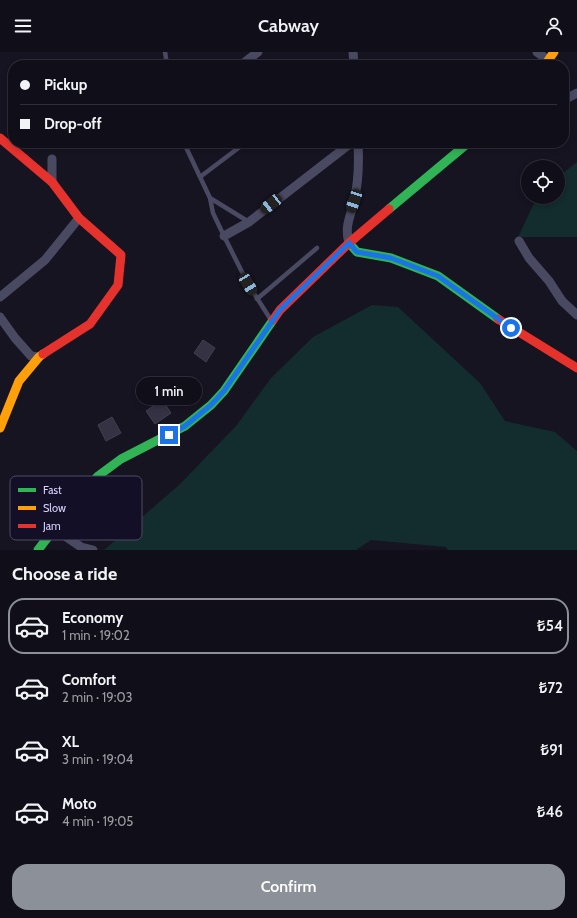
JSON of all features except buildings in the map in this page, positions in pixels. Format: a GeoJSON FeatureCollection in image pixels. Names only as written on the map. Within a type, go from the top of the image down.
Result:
{"type":"FeatureCollection","features":[{"type":"Feature","properties":{"kind":"street"},"geometry":{"type":"LineString","coordinates":[[248,60],[258,52]]}},
{"type":"Feature","properties":{"kind":"street"},"geometry":{"type":"LineString","coordinates":[[537,52],[544,60]]}},
{"type":"Feature","properties":{"kind":"street"},"geometry":{"type":"LineString","coordinates":[[0,138],[8,145]]}},
{"type":"Feature","properties":{"kind":"street"},"geometry":{"type":"LineString","coordinates":[[0,428],[19,381],[39,358],[90,324],[118,285],[121,255],[79,218],[52,182],[12,148]]}},
{"type":"Feature","properties":{"kind":"street"},"geometry":{"type":"LineString","coordinates":[[224,236],[249,222],[344,148]]}},
{"type":"Feature","properties":{"kind":"street"},"geometry":{"type":"LineString","coordinates":[[358,148],[359,168],[357,183],[354,201],[347,222],[347,236],[349,243],[357,252],[391,258],[438,276],[511,328],[577,368]]}},
{"type":"Feature","properties":{"kind":"street"},"geometry":{"type":"LineString","coordinates":[[98,476],[109,466],[185,426],[211,405],[224,391],[271,320],[287,302],[349,243],[462,148]]}},
{"type":"Feature","properties":{"kind":"street"},"geometry":{"type":"LineString","coordinates":[[52,159],[52,182]]}},
{"type":"Feature","properties":{"kind":"street"},"geometry":{"type":"LineString","coordinates":[[0,297],[45,260],[79,218]]}},
{"type":"Feature","properties":{"kind":"street"},"geometry":{"type":"LineString","coordinates":[[519,240],[529,258],[549,281],[562,301],[577,315]]}},
{"type":"Feature","properties":{"kind":"street"},"geometry":{"type":"LineString","coordinates":[[0,317],[15,338],[31,356],[39,358]]}},
{"type":"Feature","properties":{"kind":"street"},"geometry":{"type":"LineString","coordinates":[[38,550],[47,540]]}},
{"type":"Feature","properties":{"kind":"street"},"geometry":{"type":"LineString","coordinates":[[71,540],[81,547],[93,550]]}},
{"type":"Feature","properties":{"kind":"lane"},"geometry":{"type":"LineString","coordinates":[[186,148],[210,198],[213,213],[224,236],[257,299],[271,320]]}},
{"type":"Feature","properties":{"kind":"lane"},"geometry":{"type":"LineString","coordinates":[[200,177],[238,148]]}},
{"type":"Feature","properties":{"kind":"lane"},"geometry":{"type":"LineString","coordinates":[[210,198],[249,222]]}},
{"type":"Feature","properties":{"kind":"lane"},"geometry":{"type":"LineString","coordinates":[[257,299],[317,248]]}},
{"type":"Feature","properties":{"kind":"green space"},"geometry":{"type":"Polygon","coordinates":[[[577,162],[577,237],[518,237],[534,204],[565,204],[565,171],[577,162]]]}},
{"type":"Feature","properties":{"kind":"green space"},"geometry":{"type":"Polygon","coordinates":[[[372,305],[398,307],[480,383],[505,421],[555,432],[577,451],[577,550],[448,550],[446,547],[371,540],[356,550],[104,550],[116,540],[142,540],[142,517],[179,485],[236,426],[271,378],[313,337],[372,305]]]}},
{"type":"Feature","properties":{"kind":"traffic: fast"},"geometry":{"type":"LineString","coordinates":[[389,209],[462,148]]}},
{"type":"Feature","properties":{"kind":"traffic: fast"},"geometry":{"type":"LineString","coordinates":[[349,243],[357,252],[391,258],[438,276],[498,319]]}},
{"type":"Feature","properties":{"kind":"traffic: fast"},"geometry":{"type":"LineString","coordinates":[[98,476],[121,459],[185,426],[211,405],[224,391],[273,320]]}},
{"type":"Feature","properties":{"kind":"traffic: fast"},"geometry":{"type":"LineString","coordinates":[[38,550],[46,540]]}},
{"type":"Feature","properties":{"kind":"traffic: slow"},"geometry":{"type":"LineString","coordinates":[[548,60],[554,52]]}},
{"type":"Feature","properties":{"kind":"traffic: slow"},"geometry":{"type":"LineString","coordinates":[[0,428],[19,381],[43,354]]}},
{"type":"Feature","properties":{"kind":"traffic: jam"},"geometry":{"type":"LineString","coordinates":[[0,138],[8,145]]}},
{"type":"Feature","properties":{"kind":"traffic: jam"},"geometry":{"type":"LineString","coordinates":[[12,148],[52,182],[79,218],[121,255],[118,285],[90,324],[43,354]]}},
{"type":"Feature","properties":{"kind":"traffic: jam"},"geometry":{"type":"LineString","coordinates":[[273,320],[280,310],[349,243],[389,209]]}},
{"type":"Feature","properties":{"kind":"traffic: jam"},"geometry":{"type":"LineString","coordinates":[[498,319],[577,368]]}},
{"type":"Feature","properties":{"kind":"route"},"geometry":{"type":"LineString","coordinates":[[169,435],[185,426],[211,405],[224,391],[271,320],[349,243],[357,252],[391,258],[438,276],[511,328]]}}]}
